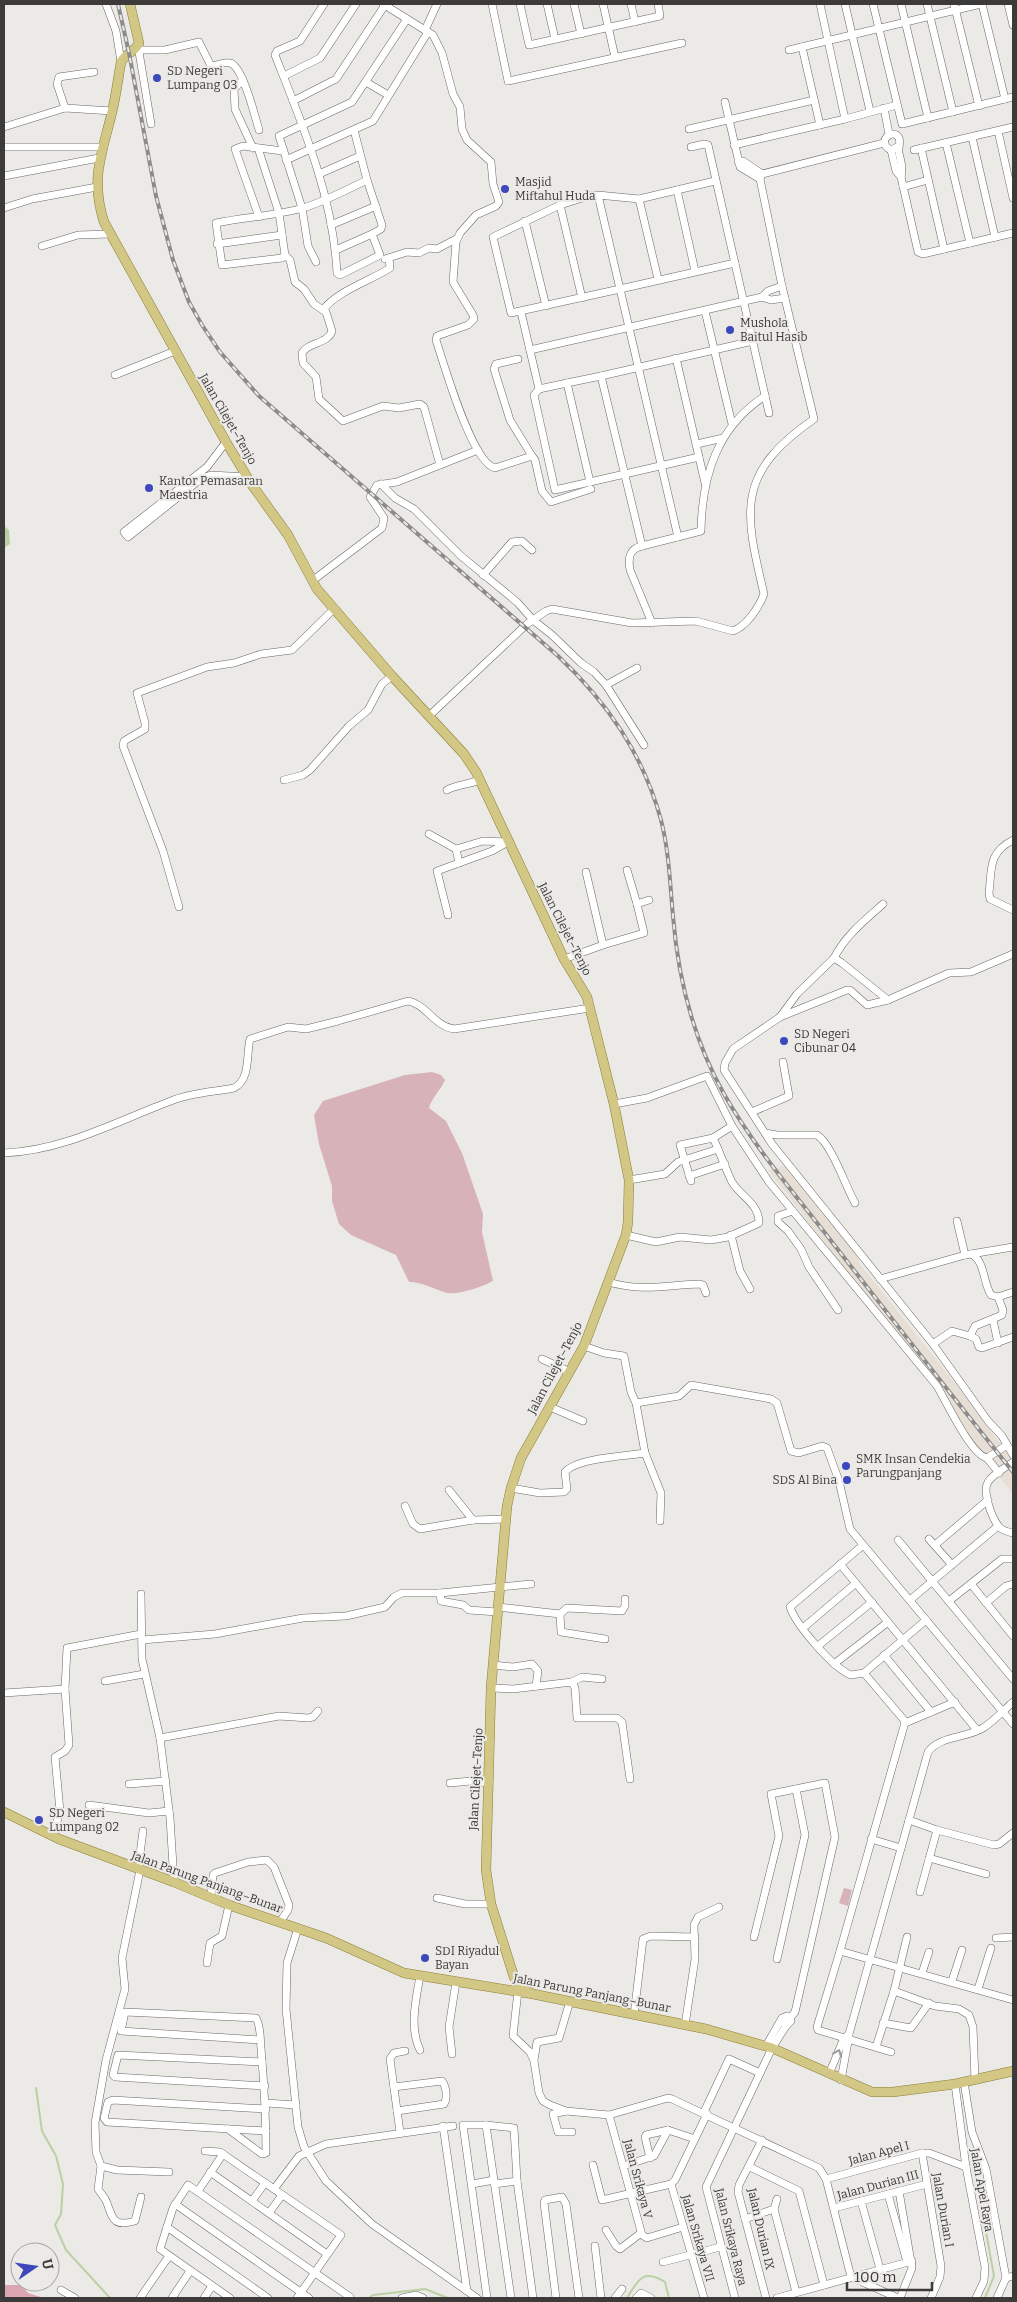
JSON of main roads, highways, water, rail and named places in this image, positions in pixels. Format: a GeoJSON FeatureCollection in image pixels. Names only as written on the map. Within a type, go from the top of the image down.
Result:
{"type":"FeatureCollection","features":[{"type":"Feature","properties":{"kind":"main road","name":"Jalan Cilejet–Tenjo"},"geometry":{"type":"LineString","coordinates":[[130,4],[139,39],[138,48],[124,57],[122,62],[112,111],[99,158],[97,188],[101,213],[109,234],[226,442],[247,477],[288,535],[312,582],[392,676],[464,754],[479,780],[564,959],[584,993],[590,1008],[614,1104],[629,1180],[626,1235],[584,1346],[521,1458],[511,1488],[499,1586],[491,1688],[486,1870],[491,1904],[512,1970],[521,1988],[533,1994]]}},
{"type":"Feature","properties":{"kind":"main road","name":"Jalan Parung Panjang–Bunar"},"geometry":{"type":"LineString","coordinates":[[4,1812],[53,1836],[139,1870],[174,1882],[229,1905],[326,1938],[396,1971],[518,1991],[685,2025],[784,2052],[841,2080],[872,2092],[881,2093],[959,2083],[1013,2071]]}},
{"type":"Feature","properties":{"kind":"main road"},"geometry":{"type":"LineString","coordinates":[[499,1988],[509,1984],[512,1970]]}},
{"type":"Feature","properties":{"kind":"waterway"},"geometry":{"type":"LineString","coordinates":[[36,2088],[42,2131],[56,2156],[63,2184],[61,2214],[55,2225],[66,2250],[110,2298]]}},
{"type":"Feature","properties":{"kind":"waterway"},"geometry":{"type":"LineString","coordinates":[[971,2150],[994,2276],[985,2298]]}},
{"type":"Feature","properties":{"kind":"waterway"},"geometry":{"type":"LineString","coordinates":[[627,2298],[638,2281],[646,2276],[658,2278],[665,2282],[669,2298]]}},
{"type":"Feature","properties":{"kind":"waterway"},"geometry":{"type":"LineString","coordinates":[[369,2298],[373,2295],[425,2289],[448,2298]]}},
{"type":"Feature","properties":{"kind":"railway"},"geometry":{"type":"LineString","coordinates":[[118,4],[156,196],[173,260],[189,302],[202,325],[220,352],[259,396],[558,656],[607,711],[633,751],[644,773],[661,820],[668,856],[675,939],[683,985],[704,1052],[724,1094],[748,1133],[775,1170],[1013,1472]]}},
{"type":"Feature","properties":{"kind":"place","name":"SD Negeri Lumpang 03"},"geometry":{"type":"Point","coordinates":[157,78]}},
{"type":"Feature","properties":{"kind":"place","name":"Masjid Miftahul Huda"},"geometry":{"type":"Point","coordinates":[505,189]}},
{"type":"Feature","properties":{"kind":"place","name":"Mushola Baitul Hasib"},"geometry":{"type":"Point","coordinates":[730,330]}},
{"type":"Feature","properties":{"kind":"place","name":"Kantor Pemasaran Maestria"},"geometry":{"type":"Point","coordinates":[149,488]}},
{"type":"Feature","properties":{"kind":"place","name":"SD Negeri Cibunar 04"},"geometry":{"type":"Point","coordinates":[784,1041]}},
{"type":"Feature","properties":{"kind":"place","name":"SMK Insan Cendekia Parungpanjang"},"geometry":{"type":"Point","coordinates":[846,1466]}},
{"type":"Feature","properties":{"kind":"place","name":"SDS Al Bina"},"geometry":{"type":"Point","coordinates":[847,1480]}},
{"type":"Feature","properties":{"kind":"place","name":"SD Negeri Lumpang 02"},"geometry":{"type":"Point","coordinates":[39,1820]}},
{"type":"Feature","properties":{"kind":"place","name":"SDI Riyadul Bayan"},"geometry":{"type":"Point","coordinates":[425,1958]}}]}
